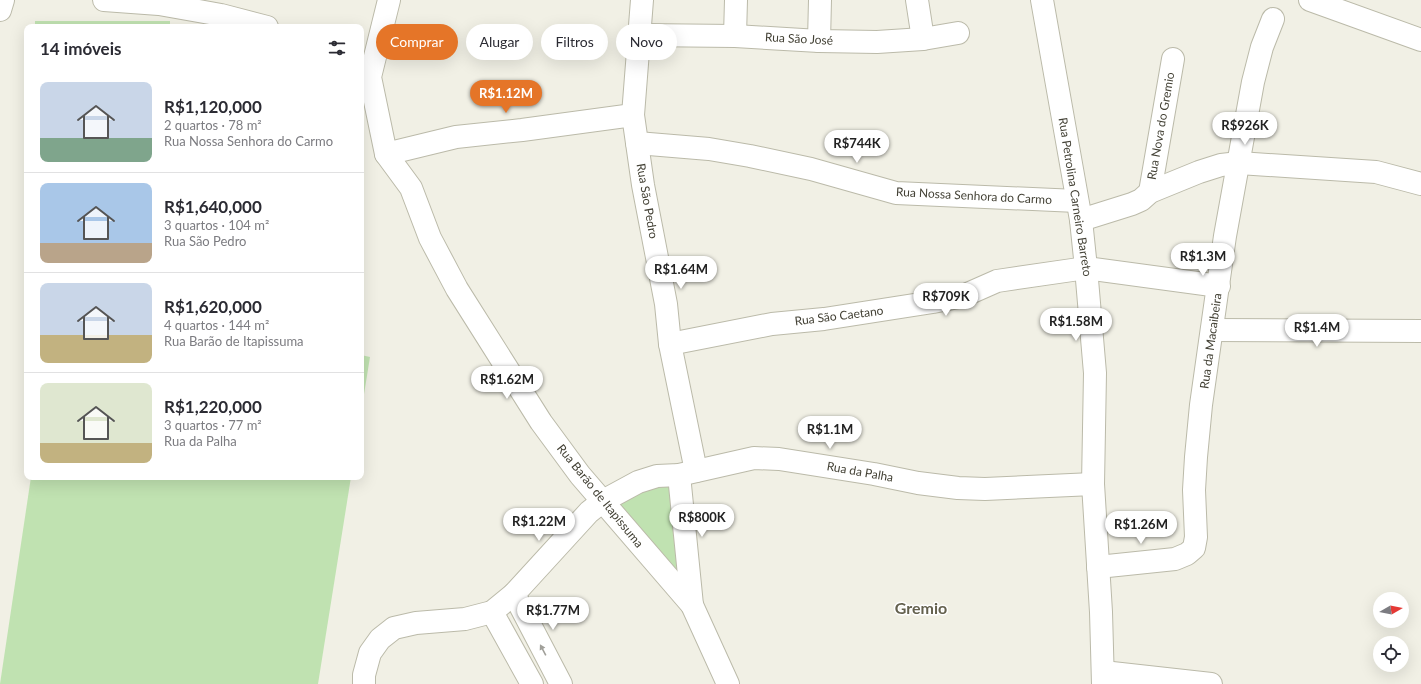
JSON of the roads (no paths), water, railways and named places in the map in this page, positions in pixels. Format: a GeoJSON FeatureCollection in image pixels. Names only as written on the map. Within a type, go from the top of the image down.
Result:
{"type":"FeatureCollection","features":[{"type":"Feature","properties":{"kind":"street"},"geometry":{"type":"LineString","coordinates":[[0,10],[3,0]]}},
{"type":"Feature","properties":{"kind":"street"},"geometry":{"type":"LineString","coordinates":[[104,0],[159,4],[221,15],[255,24]]}},
{"type":"Feature","properties":{"kind":"street"},"geometry":{"type":"LineString","coordinates":[[365,74],[389,0]]}},
{"type":"Feature","properties":{"kind":"street","name":"Rua São Pedro"},"geometry":{"type":"LineString","coordinates":[[641,24],[642,0]]}},
{"type":"Feature","properties":{"kind":"street"},"geometry":{"type":"LineString","coordinates":[[735,36],[736,0]]}},
{"type":"Feature","properties":{"kind":"street"},"geometry":{"type":"LineString","coordinates":[[819,41],[820,0]]}},
{"type":"Feature","properties":{"kind":"street"},"geometry":{"type":"LineString","coordinates":[[917,0],[923,39]]}},
{"type":"Feature","properties":{"kind":"street","name":"Rua Petrolina Carneiro Barreto"},"geometry":{"type":"LineString","coordinates":[[1042,0],[1079,211],[1096,373],[1093,484],[1101,612],[1103,678]]}},
{"type":"Feature","properties":{"kind":"street"},"geometry":{"type":"LineString","coordinates":[[1310,0],[1421,40]]}},
{"type":"Feature","properties":{"kind":"street","name":"Rua da Macaibeira"},"geometry":{"type":"LineString","coordinates":[[1098,566],[1175,559],[1187,554],[1194,548],[1196,537],[1194,490],[1196,457],[1225,236],[1253,82],[1262,47],[1272,19]]}},
{"type":"Feature","properties":{"kind":"street","name":"Rua São José"},"geometry":{"type":"LineString","coordinates":[[677,35],[735,36],[819,41],[877,42],[923,39],[958,33]]}},
{"type":"Feature","properties":{"kind":"street","name":"Rua Nova do Gremio"},"geometry":{"type":"LineString","coordinates":[[1150,192],[1173,59]]}},
{"type":"Feature","properties":{"kind":"street","name":"Rua São Pedro"},"geometry":{"type":"LineString","coordinates":[[638,60],[633,115],[642,185],[666,304],[687,473],[692,605]]}},
{"type":"Feature","properties":{"kind":"street","name":"Rua Barão de Itapissuma"},"geometry":{"type":"LineString","coordinates":[[365,74],[386,154],[411,188],[430,238],[457,288],[541,422],[580,475],[596,507],[692,605],[728,684]]}},
{"type":"Feature","properties":{"kind":"street"},"geometry":{"type":"LineString","coordinates":[[386,154],[456,137],[633,115]]}},
{"type":"Feature","properties":{"kind":"street","name":"Rua Nossa Senhora do Carmo"},"geometry":{"type":"LineString","coordinates":[[637,143],[709,149],[750,156],[811,169],[896,193],[1079,211],[1132,204],[1142,200],[1150,192],[1199,172],[1221,165],[1239,163],[1376,172],[1421,184]]}},
{"type":"Feature","properties":{"kind":"street","name":"Rua São Caetano"},"geometry":{"type":"LineString","coordinates":[[670,344],[772,324],[933,302],[963,296],[979,288],[1004,280],[1086,268],[1219,286]]}},
{"type":"Feature","properties":{"kind":"street"},"geometry":{"type":"LineString","coordinates":[[1212,330],[1421,331]]}},
{"type":"Feature","properties":{"kind":"street","name":"Rua da Palha"},"geometry":{"type":"LineString","coordinates":[[492,612],[514,594],[596,507],[638,482],[657,476],[687,473],[754,458],[779,459],[874,474],[918,483],[958,488],[985,489],[1093,484]]}},
{"type":"Feature","properties":{"kind":"street"},"geometry":{"type":"LineString","coordinates":[[514,594],[561,684]]}},
{"type":"Feature","properties":{"kind":"street"},"geometry":{"type":"LineString","coordinates":[[364,684],[364,675],[370,653],[380,639],[394,628],[416,623],[465,619],[492,612],[532,684]]}},
{"type":"Feature","properties":{"kind":"street"},"geometry":{"type":"LineString","coordinates":[[1103,678],[1211,684]]}},
{"type":"Feature","properties":{"kind":"district","name":"Gremio"},"geometry":{"type":"Point","coordinates":[921,608]}}]}
